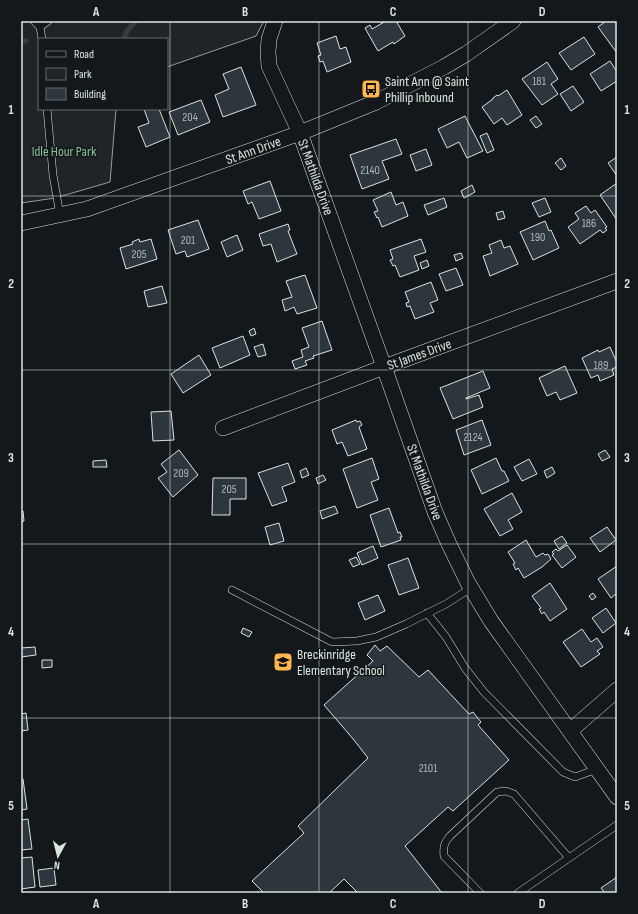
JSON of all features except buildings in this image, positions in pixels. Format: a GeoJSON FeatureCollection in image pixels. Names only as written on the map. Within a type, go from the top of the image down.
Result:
{"type":"FeatureCollection","features":[{"type":"Feature","properties":{"kind":"street","name":"St Mathilda Drive"},"geometry":{"type":"LineString","coordinates":[[275,21],[269,39],[269,66],[300,133],[435,512],[449,544],[491,621],[617,797]]}},
{"type":"Feature","properties":{"kind":"street","name":"St Ann Drive"},"geometry":{"type":"LineString","coordinates":[[21,223],[87,208],[300,133],[385,98],[444,67],[466,54],[513,21]]}},
{"type":"Feature","properties":{"kind":"street","name":"St James Drive"},"geometry":{"type":"LineString","coordinates":[[222,428],[617,281]]}},
{"type":"Feature","properties":{"kind":"street"},"geometry":{"type":"LineString","coordinates":[[570,731],[617,690]]}},
{"type":"Feature","properties":{"kind":"lane"},"geometry":{"type":"LineString","coordinates":[[34,21],[40,27],[42,38]]}},
{"type":"Feature","properties":{"kind":"lane"},"geometry":{"type":"LineString","coordinates":[[40,27],[48,21]]}},
{"type":"Feature","properties":{"kind":"lane"},"geometry":{"type":"LineString","coordinates":[[46,110],[53,175],[60,215]]}},
{"type":"Feature","properties":{"kind":"lane"},"geometry":{"type":"LineString","coordinates":[[232,590],[332,642],[357,641],[376,637],[446,604],[472,588]]}},
{"type":"Feature","properties":{"kind":"lane"},"geometry":{"type":"LineString","coordinates":[[427,613],[446,637],[465,668],[484,692],[563,772],[575,777],[597,769]]}},
{"type":"Feature","properties":{"kind":"lane"},"geometry":{"type":"LineString","coordinates":[[480,893],[444,856],[444,842],[497,792],[506,791],[514,794],[569,858]]}},
{"type":"Feature","properties":{"kind":"lane"},"geometry":{"type":"LineString","coordinates":[[518,893],[617,825]]}},
{"type":"Feature","properties":{"kind":"green space","name":"Idle Hour Park"},"geometry":{"type":"Polygon","coordinates":[[[21,21],[264,21],[256,36],[168,67],[168,38],[38,38],[38,110],[116,110],[110,182],[55,198],[21,203],[21,21]]]}},
{"type":"Feature","properties":{"kind":"waterway"},"geometry":{"type":"LineString","coordinates":[[124,38],[127,31],[136,21]]}},
{"type":"Feature","properties":{"kind":"waterway"},"geometry":{"type":"LineString","coordinates":[[21,41],[26,41]]}},
{"type":"Feature","properties":{"kind":"place","name":"Saint Ann @ Saint Phillip Inbound"},"geometry":{"type":"Point","coordinates":[371,89]}},
{"type":"Feature","properties":{"kind":"place","name":"Breckinridge Elementary School"},"geometry":{"type":"Point","coordinates":[283,662]}}]}
